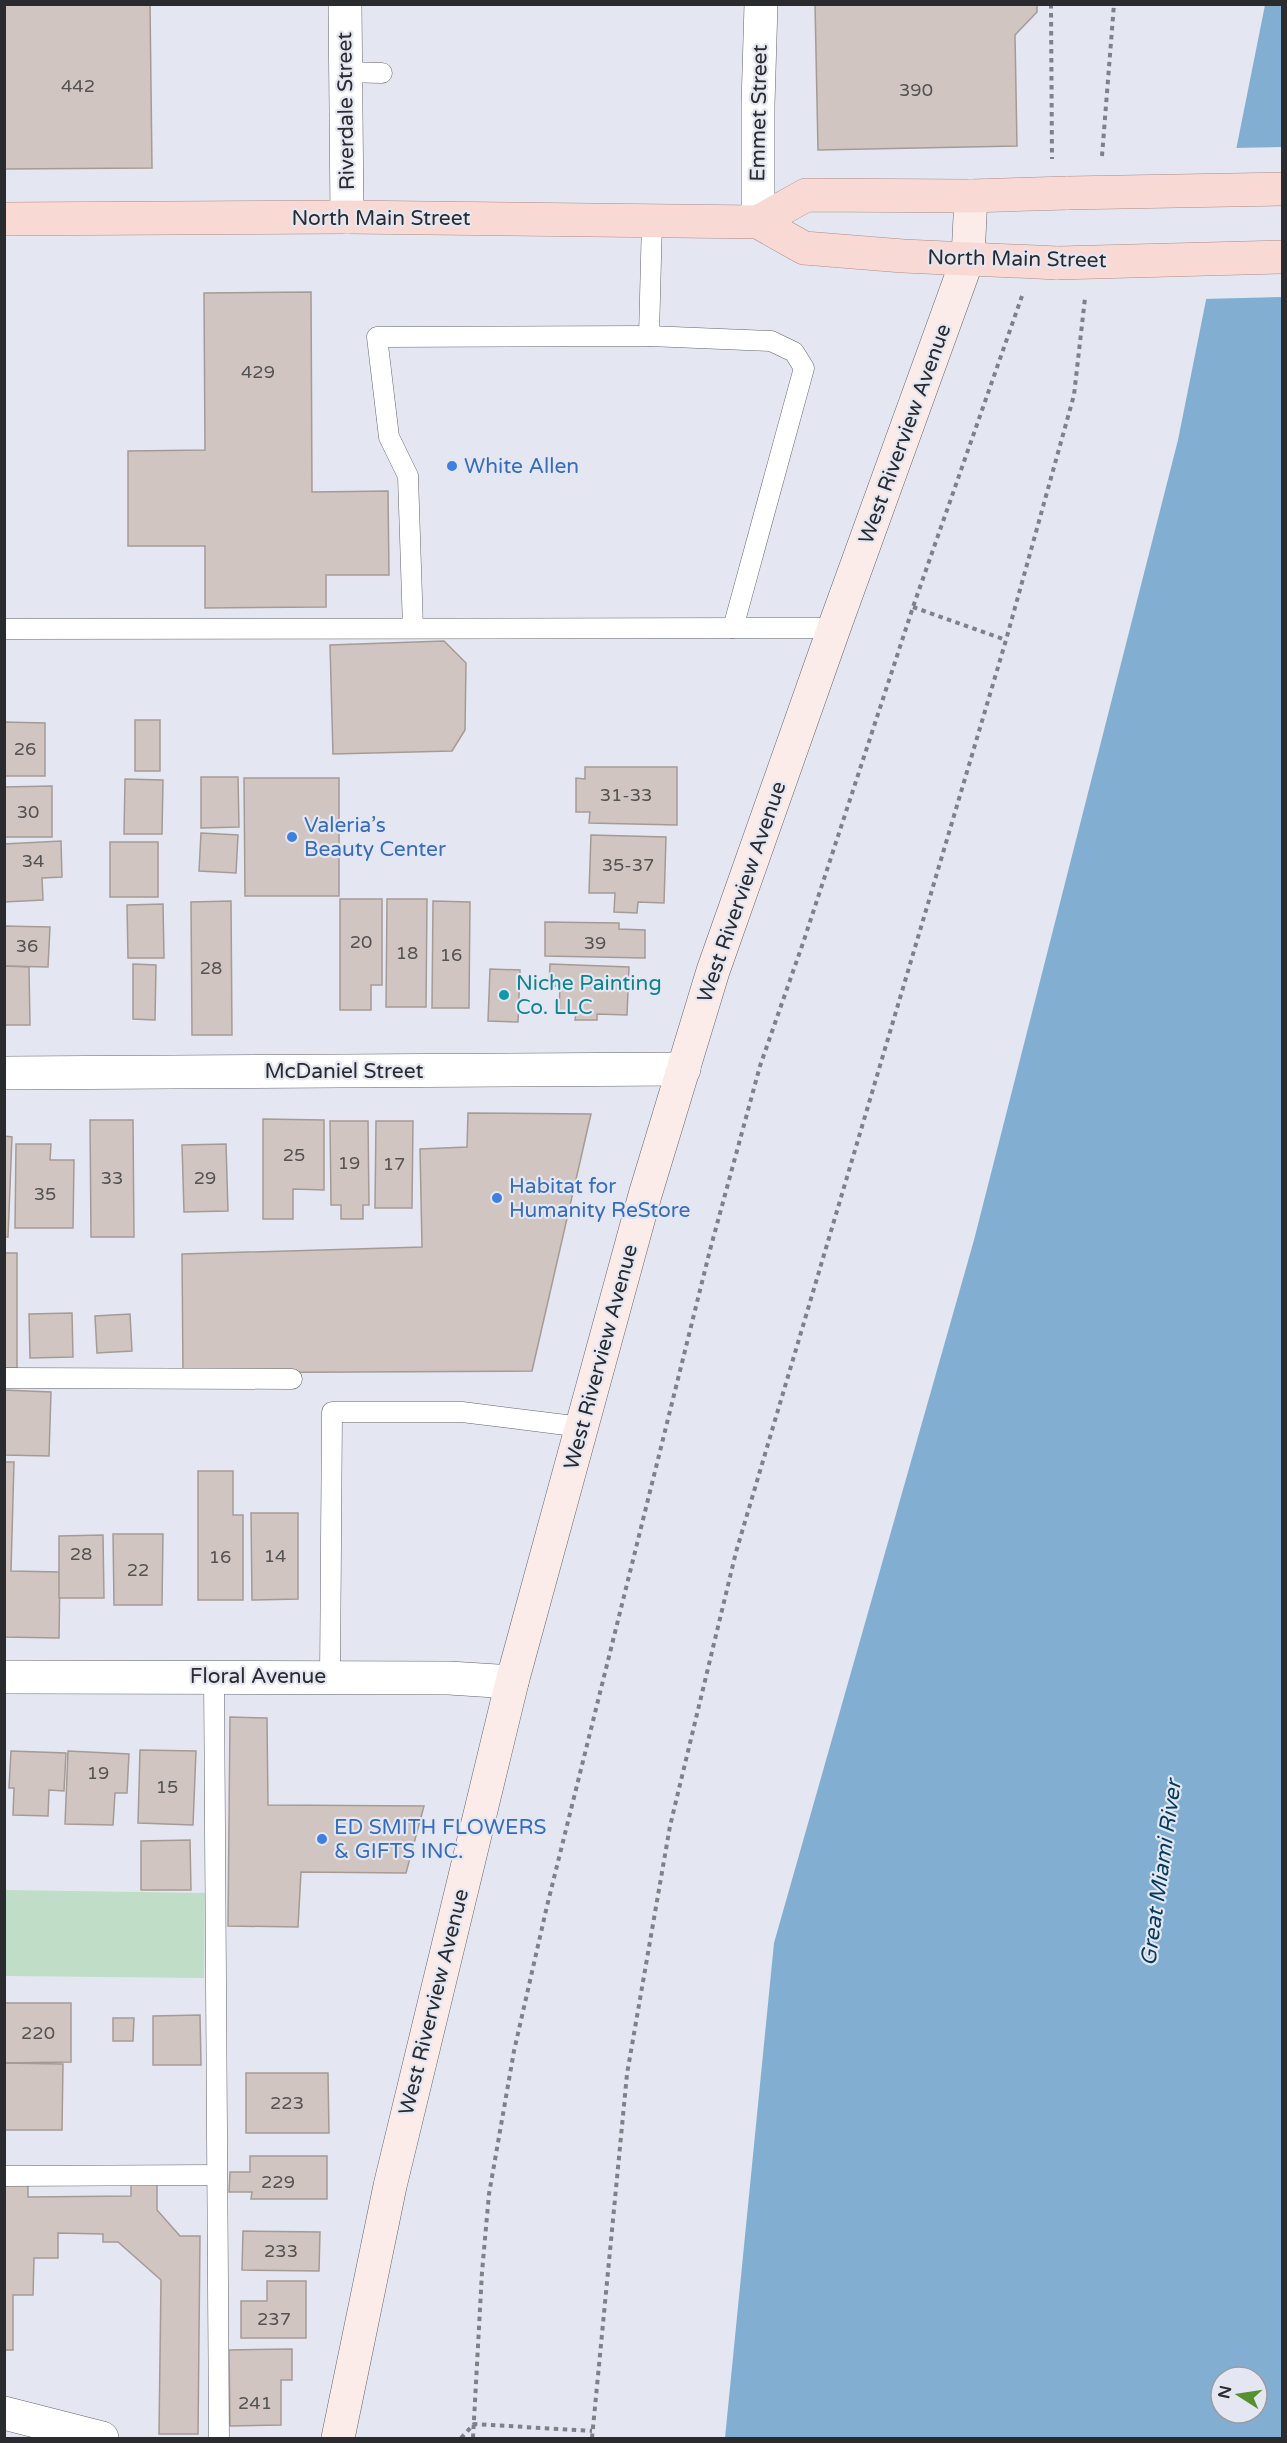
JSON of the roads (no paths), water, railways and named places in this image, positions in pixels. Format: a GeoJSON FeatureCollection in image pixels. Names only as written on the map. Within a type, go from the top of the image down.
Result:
{"type":"FeatureCollection","features":[{"type":"Feature","properties":{"kind":"main road"},"geometry":{"type":"LineString","coordinates":[[758,222],[806,195],[971,196],[1068,192],[1282,189]]}},
{"type":"Feature","properties":{"kind":"main road","name":"West Riverview Avenue"},"geometry":{"type":"LineString","coordinates":[[338,2439],[390,2186],[512,1682],[645,1195],[713,971],[968,258],[971,196]]}},
{"type":"Feature","properties":{"kind":"main road","name":"North Main Street"},"geometry":{"type":"LineString","coordinates":[[4,219],[347,217],[758,222],[804,248],[1058,262],[1282,257]]}},
{"type":"Feature","properties":{"kind":"street","name":"Riverdale Street"},"geometry":{"type":"LineString","coordinates":[[345,4],[347,217]]}},
{"type":"Feature","properties":{"kind":"street","name":"Emmet Street"},"geometry":{"type":"LineString","coordinates":[[758,222],[761,4]]}},
{"type":"Feature","properties":{"kind":"street","name":"McDaniel Street"},"geometry":{"type":"LineString","coordinates":[[4,1072],[684,1069]]}},
{"type":"Feature","properties":{"kind":"street","name":"Floral Avenue"},"geometry":{"type":"LineString","coordinates":[[4,1677],[449,1678],[512,1682]]}},
{"type":"Feature","properties":{"kind":"street"},"geometry":{"type":"LineString","coordinates":[[4,2413],[102,2439]]}},
{"type":"Feature","properties":{"kind":"lane"},"geometry":{"type":"LineString","coordinates":[[345,72],[382,73]]}},
{"type":"Feature","properties":{"kind":"lane"},"geometry":{"type":"LineString","coordinates":[[649,336],[652,220]]}},
{"type":"Feature","properties":{"kind":"lane"},"geometry":{"type":"LineString","coordinates":[[413,628],[408,476],[389,437],[377,337],[649,336],[771,341],[794,352],[804,368],[733,628]]}},
{"type":"Feature","properties":{"kind":"lane"},"geometry":{"type":"LineString","coordinates":[[4,628],[834,628]]}},
{"type":"Feature","properties":{"kind":"lane"},"geometry":{"type":"LineString","coordinates":[[4,1378],[292,1379]]}},
{"type":"Feature","properties":{"kind":"lane"},"geometry":{"type":"LineString","coordinates":[[330,1677],[332,1412],[462,1412],[582,1427]]}},
{"type":"Feature","properties":{"kind":"lane"},"geometry":{"type":"LineString","coordinates":[[214,1676],[219,2439]]}},
{"type":"Feature","properties":{"kind":"lane"},"geometry":{"type":"LineString","coordinates":[[4,2176],[218,2175]]}},
{"type":"Feature","properties":{"kind":"water","name":"Great Miami River"},"geometry":{"type":"Polygon","coordinates":[[[1265,5],[1282,5],[1282,2438],[725,2438],[774,1943],[974,1240],[1178,440],[1265,5]]]}},
{"type":"Feature","properties":{"kind":"place","name":"White Allen"},"geometry":{"type":"Point","coordinates":[452,466]}},
{"type":"Feature","properties":{"kind":"place","name":"Valeria’s Beauty Center"},"geometry":{"type":"Point","coordinates":[292,837]}},
{"type":"Feature","properties":{"kind":"place","name":"Niche Painting Co. LLC"},"geometry":{"type":"Point","coordinates":[504,995]}},
{"type":"Feature","properties":{"kind":"place","name":"Habitat for Humanity ReStore"},"geometry":{"type":"Point","coordinates":[497,1198]}},
{"type":"Feature","properties":{"kind":"place","name":"ED SMITH FLOWERS & GIFTS INC."},"geometry":{"type":"Point","coordinates":[322,1839]}}]}
